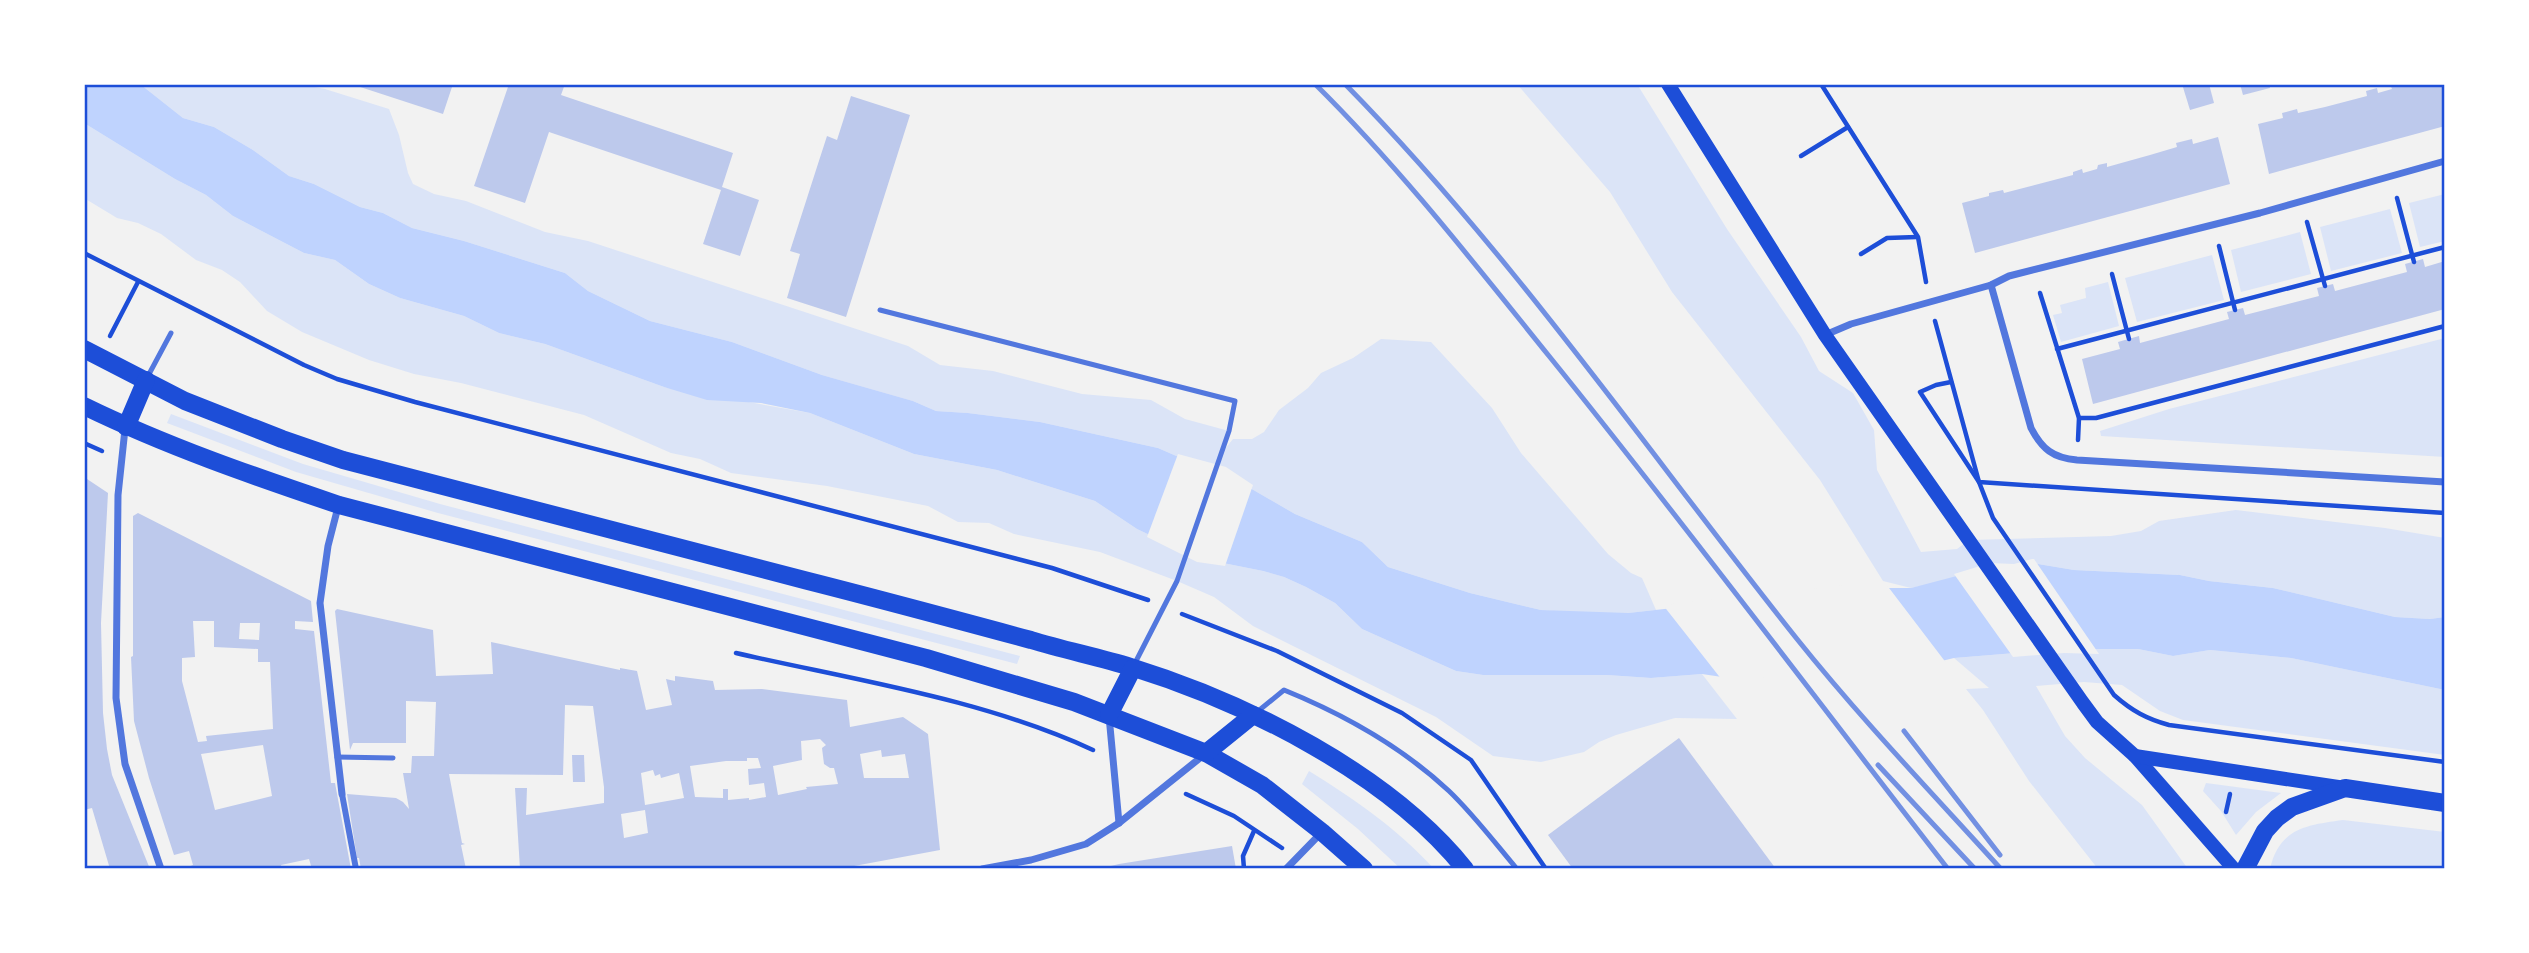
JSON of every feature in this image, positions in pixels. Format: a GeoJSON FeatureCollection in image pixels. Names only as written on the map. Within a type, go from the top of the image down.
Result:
{"type":"FeatureCollection","features":[{"type":"Feature","properties":{"kind":"main road"},"geometry":{"type":"LineString","coordinates":[[1668,84],[1825,335],[2082,703],[2097,722],[2135,756],[2234,869]]}},
{"type":"Feature","properties":{"kind":"main road"},"geometry":{"type":"LineString","coordinates":[[84,349],[185,401],[343,460],[1133,668],[1253,715],[1307,743],[1395,799],[1465,869]]}},
{"type":"Feature","properties":{"kind":"main road"},"geometry":{"type":"LineString","coordinates":[[126,427],[146,380]]}},
{"type":"Feature","properties":{"kind":"main road"},"geometry":{"type":"LineString","coordinates":[[84,406],[126,427],[339,505],[926,658],[1022,685],[1109,715],[1206,753],[1262,785],[1364,869]]}},
{"type":"Feature","properties":{"kind":"main road"},"geometry":{"type":"LineString","coordinates":[[1109,715],[1133,668]]}},
{"type":"Feature","properties":{"kind":"main road"},"geometry":{"type":"LineString","coordinates":[[1206,753],[1253,715]]}},
{"type":"Feature","properties":{"kind":"main road"},"geometry":{"type":"LineString","coordinates":[[2135,756],[2445,803]]}},
{"type":"Feature","properties":{"kind":"main road"},"geometry":{"type":"LineString","coordinates":[[2245,869],[2265,831],[2277,818],[2292,807],[2345,788]]}},
{"type":"Feature","properties":{"kind":"street"},"geometry":{"type":"LineString","coordinates":[[1825,335],[1851,324],[1991,285],[2009,276],[2260,213],[2445,161]]}},
{"type":"Feature","properties":{"kind":"street"},"geometry":{"type":"LineString","coordinates":[[1991,285],[2031,428],[2039,444],[2050,453],[2077,460],[2445,482]]}},
{"type":"Feature","properties":{"kind":"street"},"geometry":{"type":"LineString","coordinates":[[126,427],[118,495],[116,698],[125,764],[161,869]]}},
{"type":"Feature","properties":{"kind":"street"},"geometry":{"type":"LineString","coordinates":[[339,505],[328,546],[320,603],[342,794],[356,869]]}},
{"type":"Feature","properties":{"kind":"street"},"geometry":{"type":"LineString","coordinates":[[1109,715],[1119,823]]}},
{"type":"Feature","properties":{"kind":"street"},"geometry":{"type":"LineString","coordinates":[[982,869],[1031,860],[1086,844],[1119,823],[1206,753]]}},
{"type":"Feature","properties":{"kind":"street"},"geometry":{"type":"LineString","coordinates":[[1286,869],[1322,832]]}},
{"type":"Feature","properties":{"kind":"lane"},"geometry":{"type":"LineString","coordinates":[[880,310],[1235,401],[1228,431],[1177,581],[1133,668]]}},
{"type":"Feature","properties":{"kind":"lane"},"geometry":{"type":"LineString","coordinates":[[146,380],[171,333]]}},
{"type":"Feature","properties":{"kind":"lane"},"geometry":{"type":"LineString","coordinates":[[1253,715],[1284,690],[1326,707],[1399,752],[1448,790],[1517,869]]}},
{"type":"Feature","properties":{"kind":"lane"},"geometry":{"type":"LineString","coordinates":[[337,757],[393,758]]}},
{"type":"Feature","properties":{"kind":"lane"},"geometry":{"type":"LineString","coordinates":[[1031,860],[1032,869]]}},
{"type":"Feature","properties":{"kind":"path"},"geometry":{"type":"LineString","coordinates":[[1821,84],[1918,237],[1951,382],[1979,482],[1993,518],[2114,695],[2130,709],[2148,719],[2169,725],[2445,762]]}},
{"type":"Feature","properties":{"kind":"path"},"geometry":{"type":"LineString","coordinates":[[1801,156],[1848,127]]}},
{"type":"Feature","properties":{"kind":"path"},"geometry":{"type":"LineString","coordinates":[[2397,198],[2413,259]]}},
{"type":"Feature","properties":{"kind":"path"},"geometry":{"type":"LineString","coordinates":[[2307,222],[2325,286]]}},
{"type":"Feature","properties":{"kind":"path"},"geometry":{"type":"LineString","coordinates":[[1861,254],[1887,238],[1918,237]]}},
{"type":"Feature","properties":{"kind":"path"},"geometry":{"type":"LineString","coordinates":[[2219,246],[2235,310]]}},
{"type":"Feature","properties":{"kind":"path"},"geometry":{"type":"LineString","coordinates":[[2057,349],[2323,279],[2413,259],[2445,247]]}},
{"type":"Feature","properties":{"kind":"path"},"geometry":{"type":"LineString","coordinates":[[84,253],[304,365],[337,379],[415,402],[1052,568],[1128,592],[1277,652],[1402,713],[1471,760],[1546,869]]}},
{"type":"Feature","properties":{"kind":"path"},"geometry":{"type":"LineString","coordinates":[[2112,274],[2129,339]]}},
{"type":"Feature","properties":{"kind":"path"},"geometry":{"type":"LineString","coordinates":[[2040,293],[2079,418],[2075,489]]}},
{"type":"Feature","properties":{"kind":"path"},"geometry":{"type":"LineString","coordinates":[[2079,418],[2096,418],[2445,326]]}},
{"type":"Feature","properties":{"kind":"path"},"geometry":{"type":"LineString","coordinates":[[1951,382],[1920,392],[1979,482]]}},
{"type":"Feature","properties":{"kind":"path"},"geometry":{"type":"LineString","coordinates":[[1979,482],[2445,513]]}},
{"type":"Feature","properties":{"kind":"path"},"geometry":{"type":"LineString","coordinates":[[736,653],[954,702],[1070,740],[1113,760]]}},
{"type":"Feature","properties":{"kind":"path"},"geometry":{"type":"LineString","coordinates":[[1167,785],[1234,816],[1295,859]]}},
{"type":"Feature","properties":{"kind":"path"},"geometry":{"type":"LineString","coordinates":[[2227,812],[2230,790]]}},
{"type":"Feature","properties":{"kind":"path"},"geometry":{"type":"LineString","coordinates":[[1244,869],[1242,856],[1254,831]]}},
{"type":"Feature","properties":{"kind":"shaded area"},"geometry":{"type":"Polygon","coordinates":[[[140,84],[298,84],[325,89],[389,109],[413,184],[434,194],[466,201],[545,232],[588,241],[908,346],[940,365],[993,371],[1082,394],[1151,400],[1185,419],[1229,431],[1221,454],[1233,439],[1252,439],[1264,432],[1279,410],[1308,388],[1321,373],[1353,358],[1381,339],[1431,342],[1492,408],[1521,453],[1608,554],[1631,573],[1642,578],[1656,610],[1595,614],[1541,610],[1470,593],[1388,567],[1362,542],[1295,514],[1250,488],[1158,448],[1040,422],[936,411],[913,401],[822,375],[732,342],[650,321],[588,291],[565,273],[464,241],[412,228],[383,213],[360,207],[314,184],[289,176],[214,127],[183,118],[140,84]]]}},
{"type":"Feature","properties":{"kind":"shaded area"},"geometry":{"type":"Polygon","coordinates":[[[1517,84],[1637,84],[1727,229],[1801,337],[1819,371],[1853,393],[1874,430],[1877,470],[1921,552],[1957,549],[1969,540],[2111,536],[2141,531],[2159,521],[2236,510],[2385,528],[2445,538],[2445,617],[2395,617],[2273,588],[2180,575],[2074,570],[2032,563],[1911,588],[1883,581],[1820,480],[1672,292],[1610,192],[1517,84]]]}},
{"type":"Feature","properties":{"kind":"shaded area"},"geometry":{"type":"Polygon","coordinates":[[[84,123],[206,195],[233,216],[304,253],[335,260],[369,284],[400,298],[464,316],[499,333],[545,344],[664,387],[810,413],[914,454],[997,470],[1095,501],[1137,529],[1198,558],[1263,571],[1306,587],[1335,603],[1362,629],[1456,671],[1483,675],[1607,675],[1651,678],[1702,674],[1737,719],[1675,718],[1616,735],[1584,752],[1541,762],[1493,756],[1436,717],[1253,626],[1214,597],[1100,552],[1014,534],[989,523],[958,522],[928,506],[827,486],[731,473],[700,459],[671,453],[584,415],[461,383],[414,374],[369,360],[302,332],[267,311],[240,282],[222,270],[196,260],[161,234],[138,223],[117,218],[84,198],[84,123]]]}},
{"type":"Feature","properties":{"kind":"shaded area"},"geometry":{"type":"Polygon","coordinates":[[[2445,194],[2445,241],[2420,247],[2409,203],[2445,194]]]}},
{"type":"Feature","properties":{"kind":"shaded area"},"geometry":{"type":"Polygon","coordinates":[[[2390,209],[2402,253],[2331,271],[2320,227],[2390,209]]]}},
{"type":"Feature","properties":{"kind":"shaded area"},"geometry":{"type":"Polygon","coordinates":[[[2300,232],[2311,274],[2241,292],[2231,250],[2300,232]]]}},
{"type":"Feature","properties":{"kind":"shaded area"},"geometry":{"type":"Polygon","coordinates":[[[2212,255],[2224,300],[2137,322],[2125,278],[2212,255]]]}},
{"type":"Feature","properties":{"kind":"shaded area"},"geometry":{"type":"Polygon","coordinates":[[[2108,282],[2119,326],[2061,342],[2053,315],[2062,313],[2060,305],[2086,298],[2085,288],[2108,282]]]}},
{"type":"Feature","properties":{"kind":"shaded area"},"geometry":{"type":"Polygon","coordinates":[[[2445,338],[2445,457],[2101,436],[2100,431],[2169,409],[2445,338]]]}},
{"type":"Feature","properties":{"kind":"shaded area"},"geometry":{"type":"Polygon","coordinates":[[[171,414],[303,464],[440,504],[1020,656],[1017,664],[438,513],[296,472],[167,423],[171,414]]]}},
{"type":"Feature","properties":{"kind":"shaded area"},"geometry":{"type":"Polygon","coordinates":[[[2063,649],[2138,649],[2173,656],[2210,650],[2291,658],[2445,690],[2445,755],[2183,720],[2160,711],[2122,685],[2084,682],[2036,686],[2065,736],[2085,758],[2142,805],[2188,869],[2098,869],[2029,781],[1983,710],[1966,689],[1989,688],[1954,658],[2063,649]]]}},
{"type":"Feature","properties":{"kind":"shaded area"},"geometry":{"type":"Polygon","coordinates":[[[1309,771],[1375,816],[1406,841],[1434,869],[1401,869],[1358,829],[1302,784],[1309,771]]]}},
{"type":"Feature","properties":{"kind":"shaded area"},"geometry":{"type":"Polygon","coordinates":[[[2206,783],[2281,793],[2256,812],[2236,835],[2221,811],[2203,791],[2206,783]]]}},
{"type":"Feature","properties":{"kind":"shaded area"},"geometry":{"type":"Polygon","coordinates":[[[2343,820],[2445,832],[2445,869],[2270,869],[2280,845],[2296,831],[2343,820]]]}},
{"type":"Feature","properties":{"kind":"water"},"geometry":{"type":"Polygon","coordinates":[[[84,84],[140,84],[183,118],[214,127],[289,176],[314,184],[360,207],[383,213],[412,228],[464,241],[565,273],[588,291],[650,321],[732,342],[822,375],[913,401],[936,411],[1040,422],[1158,448],[1250,488],[1295,514],[1362,542],[1388,567],[1470,593],[1541,610],[1628,613],[1855,588],[1911,588],[1991,567],[2032,563],[2074,570],[2180,575],[2273,588],[2395,617],[2445,617],[2445,690],[2291,658],[2210,650],[2173,656],[2138,649],[2063,649],[1954,658],[1929,664],[1842,664],[1772,671],[1742,680],[1702,674],[1651,678],[1607,675],[1483,675],[1456,671],[1362,629],[1335,603],[1306,587],[1263,571],[1198,558],[1137,529],[1095,501],[997,470],[914,454],[810,413],[761,403],[707,400],[545,344],[499,333],[464,316],[400,298],[369,284],[335,260],[304,253],[233,216],[206,195],[84,123],[84,84]]]}},
{"type":"Feature","properties":{"kind":"pier"},"geometry":{"type":"Polygon","coordinates":[[[1178,454],[1226,467],[1253,485],[1225,566],[1197,562],[1147,537],[1178,454]]]}},
{"type":"Feature","properties":{"kind":"pier"},"geometry":{"type":"Polygon","coordinates":[[[2034,559],[2099,654],[2064,653],[2013,657],[1954,574],[1990,563],[2014,564],[2034,559]]]}},
{"type":"Feature","properties":{"kind":"pier"},"geometry":{"type":"Polygon","coordinates":[[[1854,584],[1886,584],[1947,664],[1874,673],[1842,667],[1803,670],[1780,679],[1771,675],[1742,683],[1722,680],[1663,605],[1854,584]]]}},
{"type":"Feature","properties":{"kind":"building"},"geometry":{"type":"Polygon","coordinates":[[[351,84],[453,84],[443,114],[351,84]]]}},
{"type":"Feature","properties":{"kind":"building"},"geometry":{"type":"Polygon","coordinates":[[[509,84],[565,84],[561,95],[733,153],[722,187],[759,200],[740,256],[703,244],[721,190],[549,132],[525,203],[474,186],[509,84]]]}},
{"type":"Feature","properties":{"kind":"building"},"geometry":{"type":"Polygon","coordinates":[[[2182,84],[2209,84],[2214,103],[2190,110],[2182,84]]]}},
{"type":"Feature","properties":{"kind":"building"},"geometry":{"type":"Polygon","coordinates":[[[2240,84],[2269,84],[2270,88],[2243,95],[2240,84]]]}},
{"type":"Feature","properties":{"kind":"building"},"geometry":{"type":"Polygon","coordinates":[[[2390,84],[2445,84],[2445,126],[2269,174],[2258,124],[2283,118],[2282,113],[2297,109],[2298,113],[2367,96],[2366,91],[2377,88],[2378,93],[2392,89],[2390,84]]]}},
{"type":"Feature","properties":{"kind":"building"},"geometry":{"type":"Polygon","coordinates":[[[851,96],[910,115],[846,317],[787,298],[800,254],[790,251],[827,136],[837,140],[851,96]]]}},
{"type":"Feature","properties":{"kind":"building"},"geometry":{"type":"Polygon","coordinates":[[[2218,137],[2230,184],[1975,253],[1962,203],[1989,196],[1989,193],[2003,190],[2004,193],[2073,175],[2073,172],[2082,169],[2083,173],[2097,169],[2098,165],[2107,163],[2107,167],[2150,155],[2177,147],[2176,143],[2192,139],[2193,144],[2218,137]]]}},
{"type":"Feature","properties":{"kind":"building"},"geometry":{"type":"Polygon","coordinates":[[[2423,259],[2425,267],[2445,261],[2445,309],[2093,404],[2082,359],[2120,349],[2118,342],[2139,336],[2140,343],[2229,319],[2227,312],[2243,308],[2245,315],[2319,296],[2317,288],[2333,284],[2335,291],[2407,272],[2405,264],[2423,259]]]}},
{"type":"Feature","properties":{"kind":"building"},"geometry":{"type":"Polygon","coordinates":[[[84,477],[108,493],[101,623],[103,713],[107,749],[112,775],[150,869],[110,869],[92,808],[84,810],[84,477]]]}},
{"type":"Feature","properties":{"kind":"building"},"geometry":{"type":"Polygon","coordinates":[[[138,513],[311,601],[313,622],[295,621],[295,629],[314,631],[331,783],[335,783],[351,869],[312,869],[309,859],[281,865],[282,869],[183,869],[193,865],[189,851],[174,855],[134,721],[131,657],[133,516],[138,513]],[[193,621],[195,657],[182,658],[182,681],[198,742],[207,741],[206,736],[273,729],[270,662],[258,662],[258,649],[214,647],[214,621],[193,621]],[[240,623],[239,639],[259,640],[260,623],[240,623]],[[263,745],[201,754],[215,810],[272,796],[263,745]]]}},
{"type":"Feature","properties":{"kind":"building"},"geometry":{"type":"Polygon","coordinates":[[[337,609],[433,630],[436,676],[493,674],[491,642],[620,670],[637,671],[646,710],[672,705],[666,679],[675,681],[675,676],[713,681],[715,690],[762,689],[847,700],[850,727],[903,717],[928,734],[940,850],[838,869],[520,869],[515,788],[527,788],[526,815],[604,803],[593,706],[565,705],[563,775],[449,774],[462,843],[465,844],[461,845],[466,869],[361,869],[347,794],[396,798],[409,809],[403,773],[411,773],[412,756],[434,756],[436,702],[406,701],[406,743],[353,743],[350,750],[335,611],[337,609]],[[820,739],[801,741],[802,760],[773,766],[778,795],[807,789],[806,787],[838,784],[834,768],[824,764],[822,748],[826,745],[820,739]],[[881,750],[860,754],[864,778],[909,778],[905,754],[882,757],[881,750]],[[747,758],[747,761],[690,766],[695,797],[723,798],[723,789],[728,789],[728,800],[766,797],[764,783],[749,785],[748,769],[761,768],[758,758],[747,758]],[[653,770],[641,773],[645,805],[684,798],[679,773],[661,778],[660,774],[655,776],[653,770]],[[645,810],[621,814],[624,838],[648,833],[645,810]]]}},
{"type":"Feature","properties":{"kind":"building"},"geometry":{"type":"Polygon","coordinates":[[[1679,738],[1776,869],[1573,869],[1548,835],[1679,738]]]}},
{"type":"Feature","properties":{"kind":"building"},"geometry":{"type":"Polygon","coordinates":[[[572,755],[584,755],[585,782],[573,782],[572,755]]]}},
{"type":"Feature","properties":{"kind":"building"},"geometry":{"type":"Polygon","coordinates":[[[1232,846],[1236,869],[1099,869],[1119,864],[1232,846]]]}},
{"type":"Feature","properties":{"kind":"railway"},"geometry":{"type":"LineString","coordinates":[[1315,84],[1407,182],[1493,286],[1650,483],[1948,869]]}},
{"type":"Feature","properties":{"kind":"railway"},"geometry":{"type":"LineString","coordinates":[[1345,84],[1407,149],[1523,285],[1821,669],[2001,869]]}},
{"type":"Feature","properties":{"kind":"railway"},"geometry":{"type":"LineString","coordinates":[[1904,731],[2000,855]]}},
{"type":"Feature","properties":{"kind":"railway"},"geometry":{"type":"LineString","coordinates":[[1878,765],[1975,869]]}}]}
